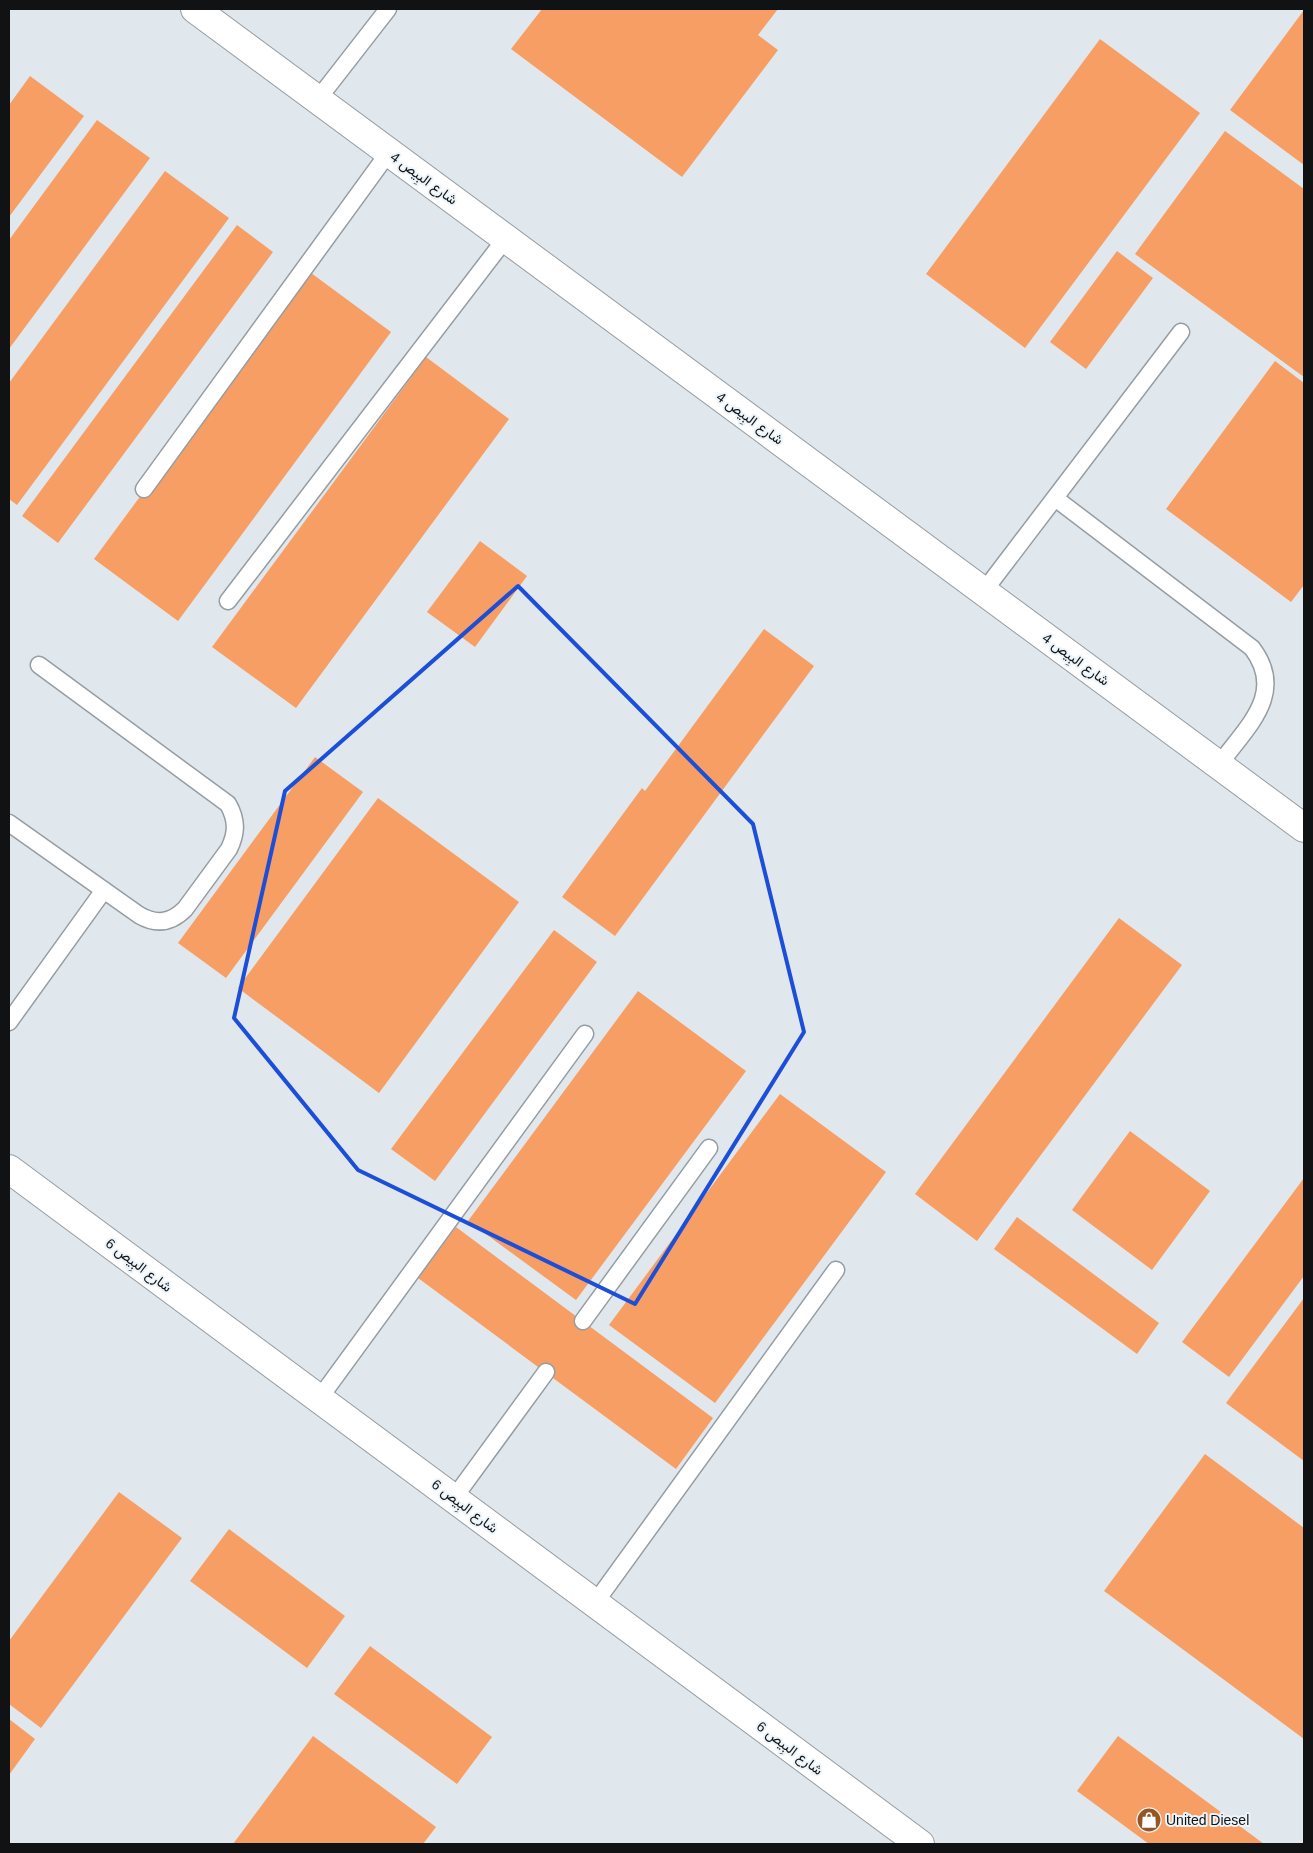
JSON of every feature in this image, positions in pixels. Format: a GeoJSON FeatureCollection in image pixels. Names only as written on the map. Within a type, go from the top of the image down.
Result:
{"type":"FeatureCollection","features":[{"type":"Feature","properties":{"kind":"street","name":"شارع البِيص 4"},"geometry":{"type":"LineString","coordinates":[[195,9],[1304,828]]}},
{"type":"Feature","properties":{"kind":"street","name":"شارع البِيص 6"},"geometry":{"type":"LineString","coordinates":[[9,1169],[920,1844]]}},
{"type":"Feature","properties":{"kind":"lane"},"geometry":{"type":"LineString","coordinates":[[318,99],[388,9]]}},
{"type":"Feature","properties":{"kind":"lane"},"geometry":{"type":"LineString","coordinates":[[144,489],[389,152]]}},
{"type":"Feature","properties":{"kind":"lane"},"geometry":{"type":"LineString","coordinates":[[228,601],[506,238]]}},
{"type":"Feature","properties":{"kind":"lane"},"geometry":{"type":"LineString","coordinates":[[984,591],[1181,332]]}},
{"type":"Feature","properties":{"kind":"lane"},"geometry":{"type":"LineString","coordinates":[[1055,498],[1252,648],[1261,659],[1266,671],[1267,685],[1264,699],[1219,765]]}},
{"type":"Feature","properties":{"kind":"lane"},"geometry":{"type":"LineString","coordinates":[[9,823],[148,920],[158,922],[178,916],[229,849],[235,838],[234,814],[228,804],[219,796],[39,666]]}},
{"type":"Feature","properties":{"kind":"lane"},"geometry":{"type":"LineString","coordinates":[[9,1022],[104,890]]}},
{"type":"Feature","properties":{"kind":"lane"},"geometry":{"type":"LineString","coordinates":[[319,1399],[585,1034]]}},
{"type":"Feature","properties":{"kind":"lane"},"geometry":{"type":"LineString","coordinates":[[583,1321],[709,1148]]}},
{"type":"Feature","properties":{"kind":"lane"},"geometry":{"type":"LineString","coordinates":[[595,1603],[836,1270]]}},
{"type":"Feature","properties":{"kind":"lane"},"geometry":{"type":"LineString","coordinates":[[454,1498],[546,1372]]}},
{"type":"Feature","properties":{"kind":"highlighted area"},"geometry":{"type":"Polygon","coordinates":[[[518,586],[753,824],[804,1032],[635,1304],[358,1170],[234,1018],[285,791],[518,586]]]}},
{"type":"Feature","properties":{"kind":"building"},"geometry":{"type":"Polygon","coordinates":[[[542,9],[778,9],[758,35],[778,50],[682,177],[511,49],[542,9]]]}},
{"type":"Feature","properties":{"kind":"building"},"geometry":{"type":"Polygon","coordinates":[[[1304,10],[1304,165],[1230,110],[1304,10]]]}},
{"type":"Feature","properties":{"kind":"building"},"geometry":{"type":"Polygon","coordinates":[[[1100,39],[1200,113],[1025,348],[926,274],[1100,39]]]}},
{"type":"Feature","properties":{"kind":"building"},"geometry":{"type":"Polygon","coordinates":[[[30,76],[84,116],[9,217],[9,105],[30,76]]]}},
{"type":"Feature","properties":{"kind":"building"},"geometry":{"type":"Polygon","coordinates":[[[97,120],[150,158],[9,349],[9,240],[97,120]]]}},
{"type":"Feature","properties":{"kind":"building"},"geometry":{"type":"Polygon","coordinates":[[[1225,131],[1304,189],[1304,377],[1135,254],[1225,131]]]}},
{"type":"Feature","properties":{"kind":"building"},"geometry":{"type":"Polygon","coordinates":[[[165,171],[229,218],[17,505],[9,499],[9,383],[165,171]]]}},
{"type":"Feature","properties":{"kind":"building"},"geometry":{"type":"Polygon","coordinates":[[[237,225],[273,252],[58,543],[22,516],[237,225]]]}},
{"type":"Feature","properties":{"kind":"building"},"geometry":{"type":"Polygon","coordinates":[[[1117,251],[1153,278],[1086,369],[1050,342],[1117,251]]]}},
{"type":"Feature","properties":{"kind":"building"},"geometry":{"type":"Polygon","coordinates":[[[307,270],[391,332],[178,621],[94,559],[307,270]]]}},
{"type":"Feature","properties":{"kind":"building"},"geometry":{"type":"Polygon","coordinates":[[[426,357],[509,419],[296,708],[212,647],[426,357]]]}},
{"type":"Feature","properties":{"kind":"building"},"geometry":{"type":"Polygon","coordinates":[[[1275,361],[1304,383],[1304,585],[1291,602],[1166,509],[1275,361]]]}},
{"type":"Feature","properties":{"kind":"building"},"geometry":{"type":"Polygon","coordinates":[[[480,541],[527,576],[475,647],[427,612],[480,541]]]}},
{"type":"Feature","properties":{"kind":"building"},"geometry":{"type":"Polygon","coordinates":[[[764,629],[814,666],[615,936],[562,897],[642,788],[645,791],[764,629]]]}},
{"type":"Feature","properties":{"kind":"building"},"geometry":{"type":"Polygon","coordinates":[[[315,757],[363,792],[226,978],[178,943],[315,757]]]}},
{"type":"Feature","properties":{"kind":"building"},"geometry":{"type":"Polygon","coordinates":[[[378,798],[519,902],[379,1093],[238,988],[378,798]]]}},
{"type":"Feature","properties":{"kind":"building"},"geometry":{"type":"Polygon","coordinates":[[[1119,918],[1182,965],[977,1241],[915,1194],[1119,918]]]}},
{"type":"Feature","properties":{"kind":"building"},"geometry":{"type":"Polygon","coordinates":[[[554,930],[597,962],[435,1181],[391,1149],[554,930]]]}},
{"type":"Feature","properties":{"kind":"building"},"geometry":{"type":"Polygon","coordinates":[[[638,991],[746,1071],[576,1300],[468,1221],[638,991]]]}},
{"type":"Feature","properties":{"kind":"building"},"geometry":{"type":"Polygon","coordinates":[[[780,1094],[886,1172],[715,1403],[609,1325],[780,1094]]]}},
{"type":"Feature","properties":{"kind":"building"},"geometry":{"type":"Polygon","coordinates":[[[1130,1131],[1210,1191],[1152,1270],[1072,1210],[1130,1131]]]}},
{"type":"Feature","properties":{"kind":"building"},"geometry":{"type":"Polygon","coordinates":[[[1304,1178],[1304,1276],[1229,1377],[1182,1342],[1304,1178]]]}},
{"type":"Feature","properties":{"kind":"building"},"geometry":{"type":"Polygon","coordinates":[[[1017,1217],[1159,1323],[1137,1354],[994,1249],[1017,1217]]]}},
{"type":"Feature","properties":{"kind":"building"},"geometry":{"type":"Polygon","coordinates":[[[456,1227],[713,1418],[676,1469],[418,1278],[456,1227]]]}},
{"type":"Feature","properties":{"kind":"building"},"geometry":{"type":"Polygon","coordinates":[[[1304,1298],[1304,1461],[1226,1403],[1304,1298]]]}},
{"type":"Feature","properties":{"kind":"building"},"geometry":{"type":"Polygon","coordinates":[[[1205,1454],[1304,1528],[1304,1739],[1104,1591],[1205,1454]]]}},
{"type":"Feature","properties":{"kind":"building"},"geometry":{"type":"Polygon","coordinates":[[[119,1492],[182,1538],[41,1728],[9,1704],[9,1641],[119,1492]]]}},
{"type":"Feature","properties":{"kind":"building"},"geometry":{"type":"Polygon","coordinates":[[[229,1529],[345,1616],[307,1668],[190,1581],[229,1529]]]}},
{"type":"Feature","properties":{"kind":"building"},"geometry":{"type":"Polygon","coordinates":[[[370,1646],[492,1737],[457,1784],[334,1694],[370,1646]]]}},
{"type":"Feature","properties":{"kind":"building"},"geometry":{"type":"Polygon","coordinates":[[[9,1719],[35,1739],[9,1775],[9,1719]]]}},
{"type":"Feature","properties":{"kind":"building"},"geometry":{"type":"Polygon","coordinates":[[[313,1736],[436,1827],[423,1844],[233,1844],[313,1736]]]}},
{"type":"Feature","properties":{"kind":"building"},"geometry":{"type":"Polygon","coordinates":[[[1118,1736],[1264,1844],[1149,1844],[1077,1791],[1118,1736]]]}},
{"type":"Feature","properties":{"kind":"place","name":"United Diesel"},"geometry":{"type":"Point","coordinates":[1149,1820]}}]}
